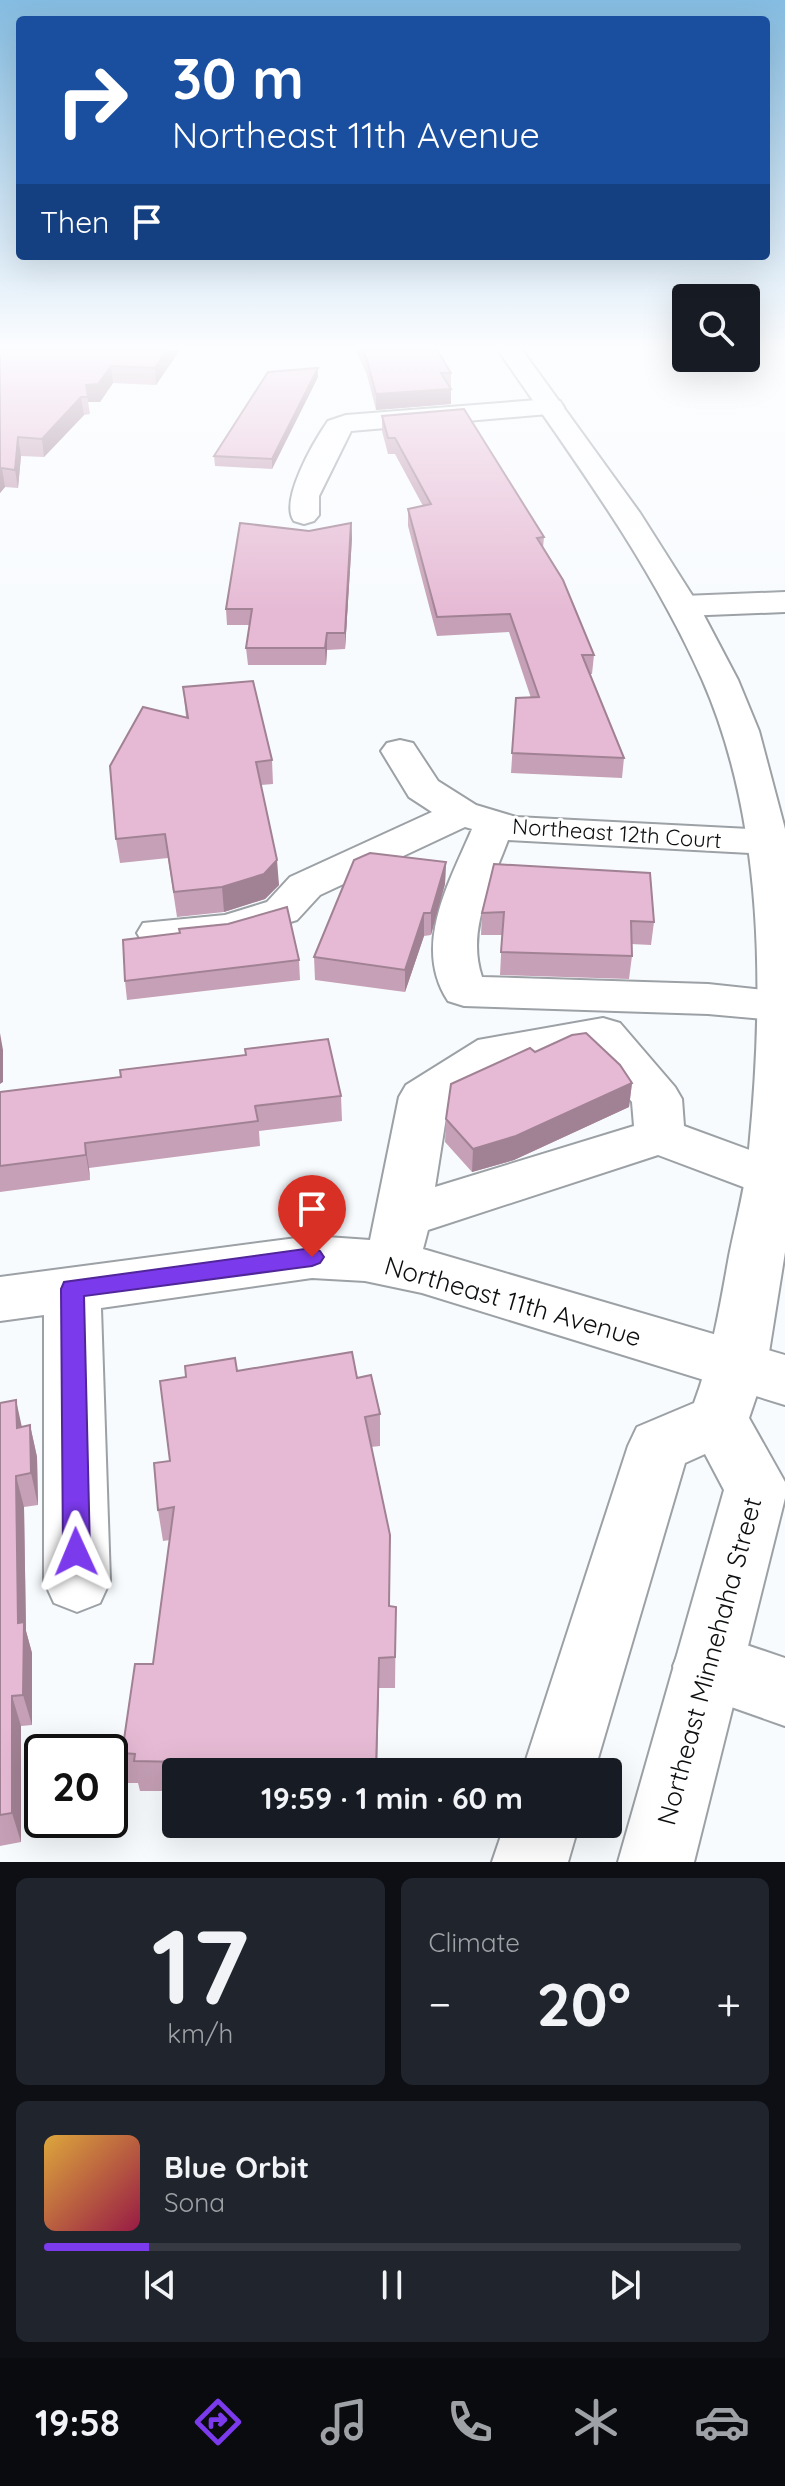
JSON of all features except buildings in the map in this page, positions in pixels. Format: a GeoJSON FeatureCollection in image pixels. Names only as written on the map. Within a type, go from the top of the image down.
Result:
{"type":"FeatureCollection","features":[{"type":"Feature","properties":{"kind":"main road"},"geometry":{"type":"LineString","coordinates":[[304,515],[304,496],[332,437]]}},
{"type":"Feature","properties":{"kind":"main road"},"geometry":{"type":"LineString","coordinates":[[562,1758],[659,1446],[747,1388],[775,1151],[783,983],[780,894],[740,731],[720,680],[683,606],[629,519],[572,437]]}},
{"type":"Feature","properties":{"kind":"main road"},"geometry":{"type":"LineString","coordinates":[[683,606],[785,602]]}},
{"type":"Feature","properties":{"kind":"main road","name":"Northeast 12th Court"},"geometry":{"type":"LineString","coordinates":[[400,751],[423,789],[478,818],[512,829],[768,842]]}},
{"type":"Feature","properties":{"kind":"main road"},"geometry":{"type":"LineString","coordinates":[[159,933],[229,928],[282,911],[305,886],[478,818]]}},
{"type":"Feature","properties":{"kind":"main road"},"geometry":{"type":"LineString","coordinates":[[478,818],[458,915],[454,960],[464,991],[708,999],[783,983]]}},
{"type":"Feature","properties":{"kind":"main road"},"geometry":{"type":"LineString","coordinates":[[397,1241],[424,1097],[495,1051],[603,1034],[657,1099],[660,1136]]}},
{"type":"Feature","properties":{"kind":"main road"},"geometry":{"type":"LineString","coordinates":[[397,1241],[660,1136],[770,1178]]}},
{"type":"Feature","properties":{"kind":"main road","name":"Northeast 11th Avenue"},"geometry":{"type":"LineString","coordinates":[[0,1299],[312,1257],[397,1241],[747,1388]]}},
{"type":"Feature","properties":{"kind":"main road"},"geometry":{"type":"LineString","coordinates":[[72,1289],[77,1581]]}},
{"type":"Feature","properties":{"kind":"main road","name":"Northeast Minnehaha Street"},"geometry":{"type":"LineString","coordinates":[[656,1862],[756,1488],[747,1388]]}},
{"type":"Feature","properties":{"kind":"main road"},"geometry":{"type":"LineString","coordinates":[[708,1666],[785,1692]]}},
{"type":"Feature","properties":{"kind":"main road"},"geometry":{"type":"LineString","coordinates":[[530,1862],[538,1838]]}},
{"type":"Feature","properties":{"kind":"route"},"geometry":{"type":"LineString","coordinates":[[76,1552],[72,1289],[312,1257]]}}]}
